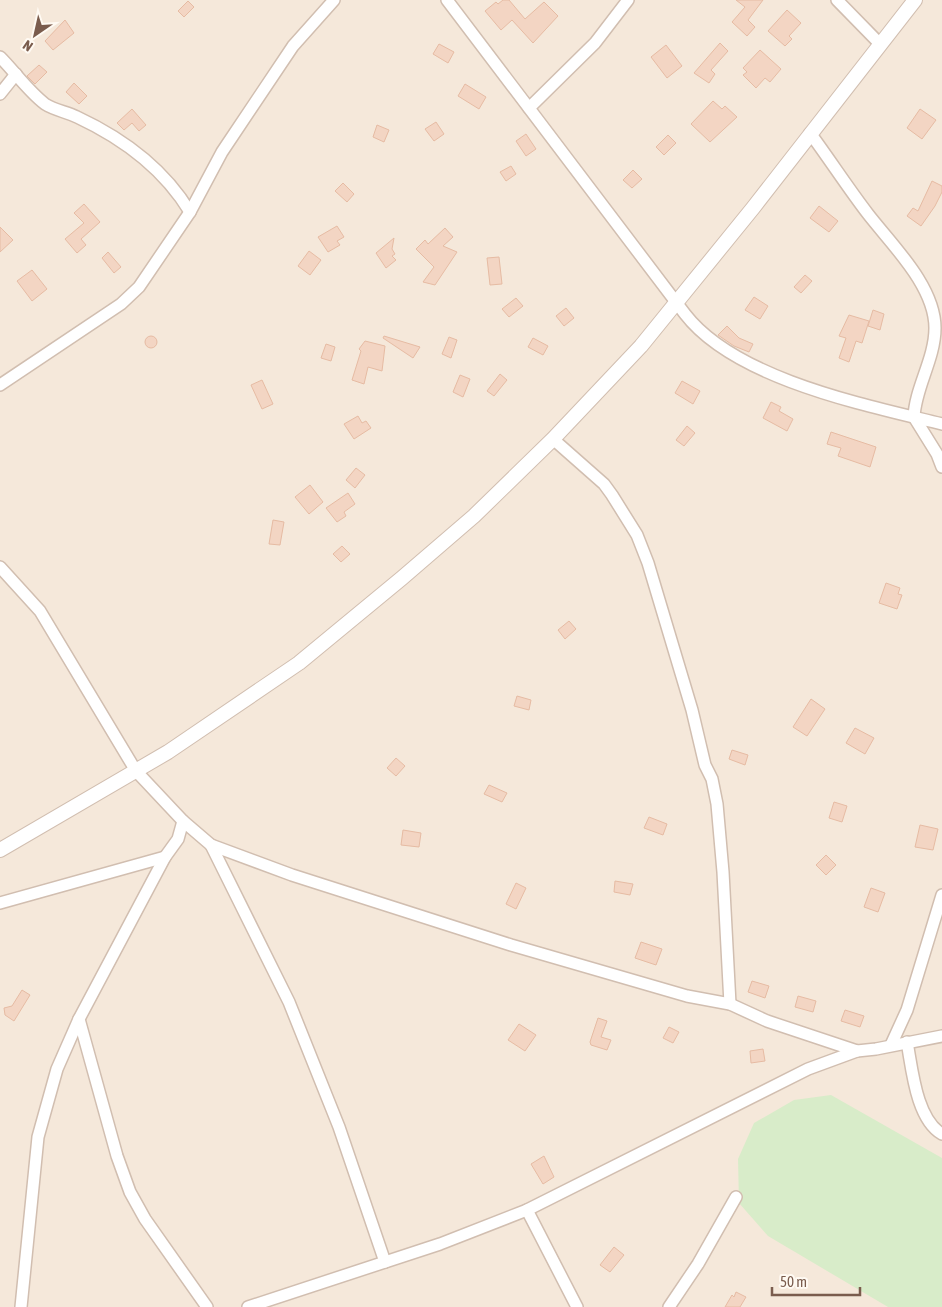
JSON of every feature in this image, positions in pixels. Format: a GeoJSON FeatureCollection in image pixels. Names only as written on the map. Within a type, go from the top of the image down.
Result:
{"type":"FeatureCollection","features":[{"type":"Feature","properties":{"kind":"street"},"geometry":{"type":"LineString","coordinates":[[0,384],[121,304],[139,287],[190,212],[222,152],[293,46],[334,0]]}},
{"type":"Feature","properties":{"kind":"street"},"geometry":{"type":"LineString","coordinates":[[447,0],[692,323],[707,336],[760,370],[778,378],[942,424]]}},
{"type":"Feature","properties":{"kind":"street"},"geometry":{"type":"LineString","coordinates":[[529,108],[595,43],[628,0]]}},
{"type":"Feature","properties":{"kind":"street"},"geometry":{"type":"LineString","coordinates":[[837,0],[880,44]]}},
{"type":"Feature","properties":{"kind":"street"},"geometry":{"type":"LineString","coordinates":[[0,850],[136,771],[299,663],[474,516],[552,439],[641,346],[915,0]]}},
{"type":"Feature","properties":{"kind":"street"},"geometry":{"type":"LineString","coordinates":[[0,57],[46,105],[78,117],[112,136],[146,160],[175,188],[190,212]]}},
{"type":"Feature","properties":{"kind":"street"},"geometry":{"type":"LineString","coordinates":[[0,94],[16,74]]}},
{"type":"Feature","properties":{"kind":"street"},"geometry":{"type":"LineString","coordinates":[[810,133],[868,214],[913,270],[930,305],[935,323],[935,338],[914,417],[937,454],[942,467]]}},
{"type":"Feature","properties":{"kind":"street"},"geometry":{"type":"LineString","coordinates":[[552,439],[604,484],[637,535],[648,563],[692,710],[705,764],[712,779],[717,804],[723,872],[730,1004]]}},
{"type":"Feature","properties":{"kind":"street"},"geometry":{"type":"LineString","coordinates":[[0,567],[40,611],[136,771],[182,821],[211,845],[292,875],[511,945],[686,996],[730,1004],[767,1021],[857,1051]]}},
{"type":"Feature","properties":{"kind":"street"},"geometry":{"type":"LineString","coordinates":[[21,1307],[38,1137],[57,1070],[79,1019],[165,857],[178,839],[182,821]]}},
{"type":"Feature","properties":{"kind":"street"},"geometry":{"type":"LineString","coordinates":[[211,845],[289,1002],[339,1127],[385,1262]]}},
{"type":"Feature","properties":{"kind":"street"},"geometry":{"type":"LineString","coordinates":[[0,903],[165,857]]}},
{"type":"Feature","properties":{"kind":"street"},"geometry":{"type":"LineString","coordinates":[[891,1045],[907,1010],[942,895]]}},
{"type":"Feature","properties":{"kind":"street"},"geometry":{"type":"LineString","coordinates":[[79,1019],[117,1156],[130,1192],[145,1219],[207,1307]]}},
{"type":"Feature","properties":{"kind":"street"},"geometry":{"type":"LineString","coordinates":[[248,1307],[440,1244],[527,1210],[808,1069],[857,1051],[942,1036]]}},
{"type":"Feature","properties":{"kind":"street"},"geometry":{"type":"LineString","coordinates":[[907,1042],[924,1114],[931,1126],[942,1134]]}},
{"type":"Feature","properties":{"kind":"street"},"geometry":{"type":"LineString","coordinates":[[669,1307],[698,1264],[736,1197]]}},
{"type":"Feature","properties":{"kind":"street"},"geometry":{"type":"LineString","coordinates":[[527,1210],[577,1307]]}},
{"type":"Feature","properties":{"kind":"shaded area"},"geometry":{"type":"Polygon","coordinates":[[[0,0],[942,0],[942,1307],[0,1307],[0,0]]]}},
{"type":"Feature","properties":{"kind":"green space"},"geometry":{"type":"Polygon","coordinates":[[[831,1095],[942,1158],[942,1307],[888,1307],[768,1236],[739,1203],[738,1159],[754,1123],[794,1100],[831,1095]]]}},
{"type":"Feature","properties":{"kind":"building"},"geometry":{"type":"Polygon","coordinates":[[[503,0],[509,0],[525,19],[544,2],[558,16],[533,43],[512,20],[501,30],[485,11],[496,2],[498,4],[503,0]]]}},
{"type":"Feature","properties":{"kind":"building"},"geometry":{"type":"Polygon","coordinates":[[[736,0],[763,0],[748,20],[755,27],[747,36],[732,22],[745,7],[736,0]]]}},
{"type":"Feature","properties":{"kind":"building"},"geometry":{"type":"Polygon","coordinates":[[[188,1],[194,7],[184,17],[178,11],[188,1]]]}},
{"type":"Feature","properties":{"kind":"building"},"geometry":{"type":"Polygon","coordinates":[[[787,10],[801,23],[789,36],[792,39],[785,46],[768,31],[787,10]]]}},
{"type":"Feature","properties":{"kind":"building"},"geometry":{"type":"Polygon","coordinates":[[[65,20],[74,33],[53,50],[45,41],[65,20]]]}},
{"type":"Feature","properties":{"kind":"building"},"geometry":{"type":"Polygon","coordinates":[[[720,43],[728,51],[711,70],[715,74],[709,83],[694,73],[720,43]]]}},
{"type":"Feature","properties":{"kind":"building"},"geometry":{"type":"Polygon","coordinates":[[[439,44],[454,52],[448,63],[433,54],[439,44]]]}},
{"type":"Feature","properties":{"kind":"building"},"geometry":{"type":"Polygon","coordinates":[[[666,45],[682,66],[667,78],[651,57],[666,45]]]}},
{"type":"Feature","properties":{"kind":"building"},"geometry":{"type":"Polygon","coordinates":[[[760,50],[781,69],[770,82],[765,78],[756,88],[743,75],[747,72],[743,68],[760,50]]]}},
{"type":"Feature","properties":{"kind":"building"},"geometry":{"type":"Polygon","coordinates":[[[39,65],[47,72],[35,84],[27,76],[39,65]]]}},
{"type":"Feature","properties":{"kind":"building"},"geometry":{"type":"Polygon","coordinates":[[[74,83],[87,96],[79,104],[66,92],[74,83]]]}},
{"type":"Feature","properties":{"kind":"building"},"geometry":{"type":"Polygon","coordinates":[[[465,84],[486,97],[479,109],[458,96],[465,84]]]}},
{"type":"Feature","properties":{"kind":"building"},"geometry":{"type":"Polygon","coordinates":[[[713,101],[722,109],[725,106],[737,117],[710,142],[691,124],[713,101]]]}},
{"type":"Feature","properties":{"kind":"building"},"geometry":{"type":"Polygon","coordinates":[[[132,109],[146,125],[139,131],[132,123],[124,130],[117,123],[132,109]]]}},
{"type":"Feature","properties":{"kind":"building"},"geometry":{"type":"Polygon","coordinates":[[[920,109],[936,120],[922,139],[907,128],[920,109]]]}},
{"type":"Feature","properties":{"kind":"building"},"geometry":{"type":"Polygon","coordinates":[[[436,122],[444,134],[434,141],[425,129],[436,122]]]}},
{"type":"Feature","properties":{"kind":"building"},"geometry":{"type":"Polygon","coordinates":[[[377,125],[389,130],[384,142],[373,137],[377,125]]]}},
{"type":"Feature","properties":{"kind":"building"},"geometry":{"type":"Polygon","coordinates":[[[526,134],[536,149],[526,156],[516,141],[526,134]]]}},
{"type":"Feature","properties":{"kind":"building"},"geometry":{"type":"Polygon","coordinates":[[[668,135],[676,143],[664,155],[656,147],[668,135]]]}},
{"type":"Feature","properties":{"kind":"building"},"geometry":{"type":"Polygon","coordinates":[[[511,166],[516,174],[506,181],[500,172],[511,166]]]}},
{"type":"Feature","properties":{"kind":"building"},"geometry":{"type":"Polygon","coordinates":[[[633,170],[642,179],[632,188],[623,180],[633,170]]]}},
{"type":"Feature","properties":{"kind":"building"},"geometry":{"type":"Polygon","coordinates":[[[932,181],[942,186],[942,192],[921,226],[907,216],[913,208],[918,211],[932,181]]]}},
{"type":"Feature","properties":{"kind":"building"},"geometry":{"type":"Polygon","coordinates":[[[343,183],[354,194],[347,202],[335,191],[343,183]]]}},
{"type":"Feature","properties":{"kind":"building"},"geometry":{"type":"Polygon","coordinates":[[[84,204],[100,222],[81,239],[86,245],[77,253],[65,239],[84,223],[74,213],[84,204]]]}},
{"type":"Feature","properties":{"kind":"building"},"geometry":{"type":"Polygon","coordinates":[[[819,206],[838,221],[829,232],[810,218],[819,206]]]}},
{"type":"Feature","properties":{"kind":"building"},"geometry":{"type":"Polygon","coordinates":[[[337,226],[344,237],[337,241],[340,245],[328,252],[318,237],[337,226]]]}},
{"type":"Feature","properties":{"kind":"building"},"geometry":{"type":"Polygon","coordinates":[[[0,227],[13,240],[0,252],[0,227]]]}},
{"type":"Feature","properties":{"kind":"building"},"geometry":{"type":"Polygon","coordinates":[[[445,228],[453,237],[443,246],[457,252],[435,285],[423,282],[434,267],[416,249],[425,240],[428,244],[445,228]]]}},
{"type":"Feature","properties":{"kind":"building"},"geometry":{"type":"Polygon","coordinates":[[[394,238],[392,249],[395,254],[392,256],[396,260],[386,268],[376,253],[394,238]]]}},
{"type":"Feature","properties":{"kind":"building"},"geometry":{"type":"Polygon","coordinates":[[[309,251],[321,260],[310,275],[298,266],[309,251]]]}},
{"type":"Feature","properties":{"kind":"building"},"geometry":{"type":"Polygon","coordinates":[[[108,252],[121,267],[114,273],[102,258],[108,252]]]}},
{"type":"Feature","properties":{"kind":"building"},"geometry":{"type":"Polygon","coordinates":[[[499,257],[502,284],[490,285],[487,258],[499,257]]]}},
{"type":"Feature","properties":{"kind":"building"},"geometry":{"type":"Polygon","coordinates":[[[32,270],[47,289],[32,301],[17,281],[32,270]]]}},
{"type":"Feature","properties":{"kind":"building"},"geometry":{"type":"Polygon","coordinates":[[[805,275],[812,281],[801,293],[794,287],[805,275]]]}},
{"type":"Feature","properties":{"kind":"building"},"geometry":{"type":"Polygon","coordinates":[[[754,297],[768,306],[760,319],[745,310],[754,297]]]}},
{"type":"Feature","properties":{"kind":"building"},"geometry":{"type":"Polygon","coordinates":[[[516,298],[523,306],[509,317],[502,309],[516,298]]]}},
{"type":"Feature","properties":{"kind":"building"},"geometry":{"type":"Polygon","coordinates":[[[566,308],[574,318],[564,326],[556,316],[566,308]]]}},
{"type":"Feature","properties":{"kind":"building"},"geometry":{"type":"Polygon","coordinates":[[[873,310],[884,314],[880,330],[868,326],[873,310]]]}},
{"type":"Feature","properties":{"kind":"building"},"geometry":{"type":"Polygon","coordinates":[[[849,315],[869,321],[862,343],[856,341],[849,362],[839,358],[846,338],[839,336],[849,315]]]}},
{"type":"Feature","properties":{"kind":"building"},"geometry":{"type":"Polygon","coordinates":[[[727,326],[739,338],[753,344],[749,352],[734,346],[718,335],[727,326]]]}},
{"type":"Feature","properties":{"kind":"building"},"geometry":{"type":"Polygon","coordinates":[[[153,336],[156,337],[156,347],[149,348],[146,347],[145,340],[146,337],[153,336]]]}},
{"type":"Feature","properties":{"kind":"building"},"geometry":{"type":"Polygon","coordinates":[[[384,336],[420,347],[413,358],[383,338],[384,336]]]}},
{"type":"Feature","properties":{"kind":"building"},"geometry":{"type":"Polygon","coordinates":[[[449,337],[457,340],[451,358],[442,354],[449,337]]]}},
{"type":"Feature","properties":{"kind":"building"},"geometry":{"type":"Polygon","coordinates":[[[533,338],[548,346],[543,355],[528,347],[533,338]]]}},
{"type":"Feature","properties":{"kind":"building"},"geometry":{"type":"Polygon","coordinates":[[[365,341],[385,346],[382,371],[368,367],[364,384],[352,380],[361,351],[359,349],[365,341]]]}},
{"type":"Feature","properties":{"kind":"building"},"geometry":{"type":"Polygon","coordinates":[[[326,344],[335,347],[331,361],[321,358],[326,344]]]}},
{"type":"Feature","properties":{"kind":"building"},"geometry":{"type":"Polygon","coordinates":[[[500,374],[507,380],[494,396],[487,391],[500,374]]]}},
{"type":"Feature","properties":{"kind":"building"},"geometry":{"type":"Polygon","coordinates":[[[460,375],[470,379],[463,397],[453,392],[460,375]]]}},
{"type":"Feature","properties":{"kind":"building"},"geometry":{"type":"Polygon","coordinates":[[[262,380],[273,404],[262,409],[251,385],[262,380]]]}},
{"type":"Feature","properties":{"kind":"building"},"geometry":{"type":"Polygon","coordinates":[[[682,381],[700,391],[693,404],[675,393],[682,381]]]}},
{"type":"Feature","properties":{"kind":"building"},"geometry":{"type":"Polygon","coordinates":[[[771,402],[781,407],[779,411],[793,419],[787,431],[763,418],[771,402]]]}},
{"type":"Feature","properties":{"kind":"building"},"geometry":{"type":"Polygon","coordinates":[[[358,416],[362,423],[366,421],[371,428],[354,439],[344,424],[358,416]]]}},
{"type":"Feature","properties":{"kind":"building"},"geometry":{"type":"Polygon","coordinates":[[[687,426],[695,433],[684,446],[676,440],[687,426]]]}},
{"type":"Feature","properties":{"kind":"building"},"geometry":{"type":"Polygon","coordinates":[[[831,432],[876,447],[870,467],[838,456],[841,448],[827,444],[831,432]]]}},
{"type":"Feature","properties":{"kind":"building"},"geometry":{"type":"Polygon","coordinates":[[[356,468],[365,475],[355,488],[346,480],[356,468]]]}},
{"type":"Feature","properties":{"kind":"building"},"geometry":{"type":"Polygon","coordinates":[[[310,485],[323,502],[309,514],[295,497],[310,485]]]}},
{"type":"Feature","properties":{"kind":"building"},"geometry":{"type":"Polygon","coordinates":[[[348,493],[355,504],[344,512],[346,516],[337,522],[326,508],[348,493]]]}},
{"type":"Feature","properties":{"kind":"building"},"geometry":{"type":"Polygon","coordinates":[[[273,520],[284,522],[280,545],[269,544],[273,520]]]}},
{"type":"Feature","properties":{"kind":"building"},"geometry":{"type":"Polygon","coordinates":[[[342,546],[350,554],[341,562],[333,554],[342,546]]]}},
{"type":"Feature","properties":{"kind":"building"},"geometry":{"type":"Polygon","coordinates":[[[886,583],[900,588],[898,594],[902,595],[897,609],[879,603],[886,583]]]}},
{"type":"Feature","properties":{"kind":"building"},"geometry":{"type":"Polygon","coordinates":[[[569,621],[576,629],[565,639],[558,630],[569,621]]]}},
{"type":"Feature","properties":{"kind":"building"},"geometry":{"type":"Polygon","coordinates":[[[517,696],[531,700],[529,710],[514,706],[517,696]]]}},
{"type":"Feature","properties":{"kind":"building"},"geometry":{"type":"Polygon","coordinates":[[[811,699],[825,709],[807,736],[793,727],[811,699]]]}},
{"type":"Feature","properties":{"kind":"building"},"geometry":{"type":"Polygon","coordinates":[[[855,728],[874,738],[865,754],[846,743],[855,728]]]}},
{"type":"Feature","properties":{"kind":"building"},"geometry":{"type":"Polygon","coordinates":[[[732,750],[748,755],[745,765],[729,759],[732,750]]]}},
{"type":"Feature","properties":{"kind":"building"},"geometry":{"type":"Polygon","coordinates":[[[396,758],[405,766],[396,776],[387,768],[396,758]]]}},
{"type":"Feature","properties":{"kind":"building"},"geometry":{"type":"Polygon","coordinates":[[[489,785],[507,793],[502,802],[484,794],[489,785]]]}},
{"type":"Feature","properties":{"kind":"building"},"geometry":{"type":"Polygon","coordinates":[[[834,802],[847,806],[842,822],[829,818],[834,802]]]}},
{"type":"Feature","properties":{"kind":"building"},"geometry":{"type":"Polygon","coordinates":[[[649,817],[667,824],[663,835],[644,828],[649,817]]]}},
{"type":"Feature","properties":{"kind":"building"},"geometry":{"type":"Polygon","coordinates":[[[920,825],[938,829],[933,850],[915,847],[920,825]]]}},
{"type":"Feature","properties":{"kind":"building"},"geometry":{"type":"Polygon","coordinates":[[[403,830],[421,833],[419,847],[401,845],[403,830]]]}},
{"type":"Feature","properties":{"kind":"building"},"geometry":{"type":"Polygon","coordinates":[[[826,855],[836,865],[826,875],[816,865],[826,855]]]}},
{"type":"Feature","properties":{"kind":"building"},"geometry":{"type":"Polygon","coordinates":[[[615,881],[633,884],[630,895],[614,892],[615,881]]]}},
{"type":"Feature","properties":{"kind":"building"},"geometry":{"type":"Polygon","coordinates":[[[516,883],[526,888],[516,909],[506,904],[516,883]]]}},
{"type":"Feature","properties":{"kind":"building"},"geometry":{"type":"Polygon","coordinates":[[[871,888],[885,893],[878,912],[864,907],[871,888]]]}},
{"type":"Feature","properties":{"kind":"building"},"geometry":{"type":"Polygon","coordinates":[[[641,942],[662,949],[656,965],[635,958],[641,942]]]}},
{"type":"Feature","properties":{"kind":"building"},"geometry":{"type":"Polygon","coordinates":[[[752,981],[769,986],[765,998],[748,992],[752,981]]]}},
{"type":"Feature","properties":{"kind":"building"},"geometry":{"type":"Polygon","coordinates":[[[22,990],[30,995],[14,1021],[5,1015],[4,1008],[12,1006],[22,990]]]}},
{"type":"Feature","properties":{"kind":"building"},"geometry":{"type":"Polygon","coordinates":[[[798,996],[816,1001],[813,1012],[795,1007],[798,996]]]}},
{"type":"Feature","properties":{"kind":"building"},"geometry":{"type":"Polygon","coordinates":[[[845,1010],[864,1016],[860,1027],[841,1021],[845,1010]]]}},
{"type":"Feature","properties":{"kind":"building"},"geometry":{"type":"Polygon","coordinates":[[[598,1018],[607,1021],[601,1037],[611,1040],[607,1050],[591,1045],[590,1042],[598,1018]]]}},
{"type":"Feature","properties":{"kind":"building"},"geometry":{"type":"Polygon","coordinates":[[[519,1024],[536,1035],[525,1051],[508,1040],[519,1024]]]}},
{"type":"Feature","properties":{"kind":"building"},"geometry":{"type":"Polygon","coordinates":[[[669,1027],[679,1032],[673,1043],[663,1038],[669,1027]]]}},
{"type":"Feature","properties":{"kind":"building"},"geometry":{"type":"Polygon","coordinates":[[[763,1049],[765,1061],[751,1063],[750,1051],[763,1049]]]}},
{"type":"Feature","properties":{"kind":"building"},"geometry":{"type":"Polygon","coordinates":[[[544,1156],[554,1177],[543,1184],[531,1164],[544,1156]]]}},
{"type":"Feature","properties":{"kind":"building"},"geometry":{"type":"Polygon","coordinates":[[[614,1247],[624,1255],[610,1272],[600,1265],[614,1247]]]}},
{"type":"Feature","properties":{"kind":"building"},"geometry":{"type":"Polygon","coordinates":[[[736,1292],[746,1297],[740,1307],[725,1307],[732,1295],[734,1297],[736,1292]]]}}]}
